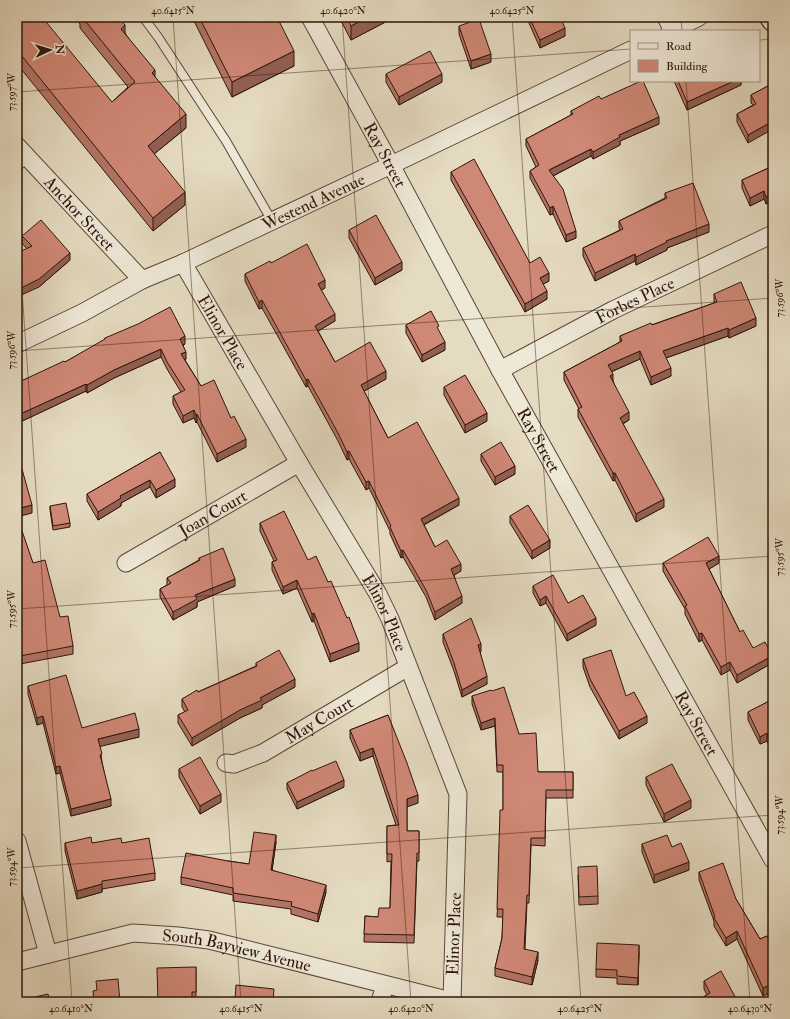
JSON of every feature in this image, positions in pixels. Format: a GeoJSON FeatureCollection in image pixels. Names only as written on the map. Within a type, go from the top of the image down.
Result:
{"type":"FeatureCollection","features":[{"type":"Feature","properties":{"kind":"street","name":"Ray Street"},"geometry":{"type":"LineString","coordinates":[[310,17],[500,370],[773,860]]}},
{"type":"Feature","properties":{"kind":"street"},"geometry":{"type":"LineString","coordinates":[[671,30],[699,17]]}},
{"type":"Feature","properties":{"kind":"street","name":"Westend Avenue"},"geometry":{"type":"LineString","coordinates":[[17,344],[82,314],[142,280],[183,263],[391,166],[630,50]]}},
{"type":"Feature","properties":{"kind":"street","name":"Anchor Street"},"geometry":{"type":"LineString","coordinates":[[21,157],[142,280]]}},
{"type":"Feature","properties":{"kind":"street","name":"Forbes Place"},"geometry":{"type":"LineString","coordinates":[[500,370],[613,310],[773,234]]}},
{"type":"Feature","properties":{"kind":"street","name":"Elinor Place"},"geometry":{"type":"LineString","coordinates":[[183,263],[299,463],[378,594],[390,619],[458,794],[453,1002]]}},
{"type":"Feature","properties":{"kind":"street","name":"Joan Court"},"geometry":{"type":"LineString","coordinates":[[126,563],[299,463]]}},
{"type":"Feature","properties":{"kind":"street","name":"May Court"},"geometry":{"type":"LineString","coordinates":[[226,763],[234,764],[263,753],[408,668]]}},
{"type":"Feature","properties":{"kind":"street"},"geometry":{"type":"LineString","coordinates":[[17,841],[48,954]]}},
{"type":"Feature","properties":{"kind":"street","name":"South Bayview Avenue"},"geometry":{"type":"LineString","coordinates":[[17,962],[133,933],[178,936],[209,940],[453,1002]]}},
{"type":"Feature","properties":{"kind":"street"},"geometry":{"type":"LineString","coordinates":[[380,1002],[385,985]]}},
{"type":"Feature","properties":{"kind":"lane"},"geometry":{"type":"LineString","coordinates":[[143,17],[158,36],[226,141],[272,221]]}},
{"type":"Feature","properties":{"kind":"lane"},"geometry":{"type":"LineString","coordinates":[[661,17],[668,30]]}},
{"type":"Feature","properties":{"kind":"building"},"geometry":{"type":"Polygon","coordinates":[[[17,17],[42,17],[112,102],[135,82],[82,17],[118,17],[125,25],[121,29],[155,70],[152,73],[186,114],[148,146],[185,192],[153,218],[17,50],[17,17]]]}},
{"type":"Feature","properties":{"kind":"building"},"geometry":{"type":"Polygon","coordinates":[[[199,17],[277,17],[294,51],[232,82],[199,17]]]}},
{"type":"Feature","properties":{"kind":"building"},"geometry":{"type":"Polygon","coordinates":[[[346,17],[368,17],[351,26],[346,17]]]}},
{"type":"Feature","properties":{"kind":"building"},"geometry":{"type":"Polygon","coordinates":[[[529,17],[560,17],[565,28],[540,40],[529,17]]]}},
{"type":"Feature","properties":{"kind":"building"},"geometry":{"type":"Polygon","coordinates":[[[479,19],[491,54],[471,61],[459,26],[479,19]]]}},
{"type":"Feature","properties":{"kind":"building"},"geometry":{"type":"Polygon","coordinates":[[[430,51],[442,74],[399,97],[386,74],[430,51]]]}},
{"type":"Feature","properties":{"kind":"building"},"geometry":{"type":"Polygon","coordinates":[[[639,82],[643,82],[659,117],[619,135],[620,137],[593,152],[591,149],[549,170],[563,189],[576,231],[566,235],[553,206],[550,208],[530,171],[539,165],[526,139],[573,114],[571,111],[599,96],[601,99],[639,82]]]}},
{"type":"Feature","properties":{"kind":"building"},"geometry":{"type":"Polygon","coordinates":[[[678,82],[732,82],[687,102],[678,82]]]}},
{"type":"Feature","properties":{"kind":"building"},"geometry":{"type":"Polygon","coordinates":[[[768,86],[773,96],[773,121],[748,135],[737,114],[756,104],[751,95],[768,86]]]}},
{"type":"Feature","properties":{"kind":"building"},"geometry":{"type":"Polygon","coordinates":[[[474,159],[530,263],[540,257],[549,273],[540,278],[547,291],[525,304],[451,172],[474,159]]]}},
{"type":"Feature","properties":{"kind":"building"},"geometry":{"type":"Polygon","coordinates":[[[773,166],[773,193],[766,197],[764,191],[750,198],[742,180],[773,166]]]}},
{"type":"Feature","properties":{"kind":"building"},"geometry":{"type":"Polygon","coordinates":[[[693,183],[709,224],[666,241],[667,242],[636,257],[635,254],[595,273],[583,248],[623,229],[619,221],[667,198],[665,193],[693,183]]]}},
{"type":"Feature","properties":{"kind":"building"},"geometry":{"type":"Polygon","coordinates":[[[376,215],[402,262],[375,278],[349,230],[376,215]]]}},
{"type":"Feature","properties":{"kind":"building"},"geometry":{"type":"Polygon","coordinates":[[[41,220],[70,253],[39,279],[17,290],[17,253],[32,246],[22,236],[41,220]]]}},
{"type":"Feature","properties":{"kind":"building"},"geometry":{"type":"Polygon","coordinates":[[[307,244],[325,280],[318,284],[335,314],[315,326],[335,362],[370,342],[386,371],[361,385],[388,438],[417,422],[459,498],[421,519],[435,547],[447,540],[461,564],[451,569],[462,596],[435,612],[426,590],[403,550],[401,551],[390,527],[391,526],[369,481],[366,482],[349,451],[347,452],[308,379],[306,380],[262,300],[259,302],[245,274],[270,261],[271,263],[307,244]]]}},
{"type":"Feature","properties":{"kind":"building"},"geometry":{"type":"Polygon","coordinates":[[[741,282],[756,318],[729,330],[728,328],[663,351],[671,368],[651,377],[640,351],[608,365],[613,374],[610,376],[629,412],[620,418],[664,499],[636,514],[615,473],[613,473],[578,409],[582,407],[564,372],[622,341],[620,336],[651,323],[652,325],[717,302],[714,294],[741,282]]]}},
{"type":"Feature","properties":{"kind":"building"},"geometry":{"type":"Polygon","coordinates":[[[170,307],[185,336],[180,339],[186,352],[181,354],[201,386],[214,380],[231,418],[234,416],[246,439],[217,454],[194,410],[183,416],[173,396],[185,390],[167,362],[161,349],[114,370],[87,385],[86,384],[18,415],[17,379],[19,382],[64,361],[65,362],[105,338],[138,324],[170,307]]]}},
{"type":"Feature","properties":{"kind":"building"},"geometry":{"type":"Polygon","coordinates":[[[431,311],[445,342],[422,355],[406,325],[431,311]]]}},
{"type":"Feature","properties":{"kind":"building"},"geometry":{"type":"Polygon","coordinates":[[[465,375],[487,413],[465,425],[444,387],[465,375]]]}},
{"type":"Feature","properties":{"kind":"building"},"geometry":{"type":"Polygon","coordinates":[[[501,442],[515,466],[495,477],[481,454],[501,442]]]}},
{"type":"Feature","properties":{"kind":"building"},"geometry":{"type":"Polygon","coordinates":[[[160,452],[175,479],[156,490],[150,480],[120,496],[121,498],[98,512],[87,494],[160,452]]]}},
{"type":"Feature","properties":{"kind":"building"},"geometry":{"type":"Polygon","coordinates":[[[22,469],[32,505],[17,509],[17,470],[22,469]]]}},
{"type":"Feature","properties":{"kind":"building"},"geometry":{"type":"Polygon","coordinates":[[[66,503],[70,523],[53,526],[50,506],[66,503]]]}},
{"type":"Feature","properties":{"kind":"building"},"geometry":{"type":"Polygon","coordinates":[[[528,505],[550,540],[532,551],[510,516],[528,505]]]}},
{"type":"Feature","properties":{"kind":"building"},"geometry":{"type":"Polygon","coordinates":[[[284,511],[308,560],[316,556],[328,582],[331,581],[347,618],[349,617],[359,643],[330,654],[314,613],[312,614],[297,580],[283,587],[272,562],[277,560],[260,523],[284,511]]]}},
{"type":"Feature","properties":{"kind":"building"},"geometry":{"type":"Polygon","coordinates":[[[19,522],[33,563],[45,560],[60,617],[68,616],[73,646],[20,656],[17,639],[17,523],[19,522]]]}},
{"type":"Feature","properties":{"kind":"building"},"geometry":{"type":"Polygon","coordinates":[[[708,537],[719,556],[706,563],[740,632],[743,630],[753,648],[765,642],[772,656],[737,675],[730,662],[721,667],[702,633],[699,634],[685,606],[687,605],[663,563],[708,537]]]}},
{"type":"Feature","properties":{"kind":"building"},"geometry":{"type":"Polygon","coordinates":[[[223,548],[235,579],[195,595],[197,599],[173,612],[160,589],[171,583],[167,578],[200,560],[199,558],[223,548]]]}},
{"type":"Feature","properties":{"kind":"building"},"geometry":{"type":"Polygon","coordinates":[[[553,575],[568,603],[583,595],[596,618],[567,634],[546,596],[540,600],[533,586],[553,575]]]}},
{"type":"Feature","properties":{"kind":"building"},"geometry":{"type":"Polygon","coordinates":[[[471,618],[481,644],[478,645],[487,676],[462,690],[443,634],[471,618]]]}},
{"type":"Feature","properties":{"kind":"building"},"geometry":{"type":"Polygon","coordinates":[[[279,650],[295,679],[260,698],[262,700],[240,710],[192,738],[178,715],[188,710],[182,699],[197,690],[198,692],[257,666],[256,663],[279,650]]]}},
{"type":"Feature","properties":{"kind":"building"},"geometry":{"type":"Polygon","coordinates":[[[611,650],[626,696],[634,692],[647,716],[619,731],[590,679],[583,659],[611,650]]]}},
{"type":"Feature","properties":{"kind":"building"},"geometry":{"type":"Polygon","coordinates":[[[66,675],[82,728],[135,713],[139,729],[98,739],[102,754],[100,755],[111,799],[71,809],[60,766],[56,767],[43,716],[37,718],[28,686],[66,675]]]}},
{"type":"Feature","properties":{"kind":"building"},"geometry":{"type":"Polygon","coordinates":[[[504,687],[519,734],[536,733],[538,772],[573,772],[573,790],[546,790],[545,838],[531,838],[529,895],[527,895],[524,949],[538,952],[532,977],[495,968],[502,938],[503,909],[497,909],[500,810],[503,810],[503,765],[497,765],[495,718],[481,723],[472,696],[504,687]]]}},
{"type":"Feature","properties":{"kind":"building"},"geometry":{"type":"Polygon","coordinates":[[[773,699],[773,748],[767,733],[760,737],[748,712],[773,699]]]}},
{"type":"Feature","properties":{"kind":"building"},"geometry":{"type":"Polygon","coordinates":[[[388,715],[418,795],[407,799],[407,831],[419,831],[414,935],[364,934],[365,916],[378,917],[379,908],[390,908],[392,854],[387,854],[387,826],[399,825],[373,748],[360,753],[350,730],[388,715]]]}},
{"type":"Feature","properties":{"kind":"building"},"geometry":{"type":"Polygon","coordinates":[[[200,757],[221,794],[200,806],[179,769],[200,757]]]}},
{"type":"Feature","properties":{"kind":"building"},"geometry":{"type":"Polygon","coordinates":[[[336,761],[344,780],[297,802],[287,783],[312,770],[336,761]]]}},
{"type":"Feature","properties":{"kind":"building"},"geometry":{"type":"Polygon","coordinates":[[[672,764],[691,800],[664,814],[646,777],[672,764]]]}},
{"type":"Feature","properties":{"kind":"building"},"geometry":{"type":"Polygon","coordinates":[[[254,832],[276,835],[271,870],[326,885],[318,914],[291,906],[292,902],[233,893],[233,888],[181,877],[186,853],[249,864],[254,832]]]}},
{"type":"Feature","properties":{"kind":"building"},"geometry":{"type":"Polygon","coordinates":[[[667,835],[672,847],[681,843],[689,862],[654,875],[642,844],[667,835]]]}},
{"type":"Feature","properties":{"kind":"building"},"geometry":{"type":"Polygon","coordinates":[[[91,837],[92,843],[121,838],[122,843],[149,838],[155,873],[102,881],[102,884],[77,891],[65,843],[91,837]]]}},
{"type":"Feature","properties":{"kind":"building"},"geometry":{"type":"Polygon","coordinates":[[[723,863],[736,899],[760,939],[767,936],[773,948],[773,984],[763,988],[737,931],[726,938],[714,918],[715,917],[699,872],[723,863]]]}},
{"type":"Feature","properties":{"kind":"building"},"geometry":{"type":"Polygon","coordinates":[[[597,866],[598,896],[579,897],[578,867],[597,866]]]}},
{"type":"Feature","properties":{"kind":"building"},"geometry":{"type":"Polygon","coordinates":[[[597,943],[639,945],[638,978],[617,976],[617,970],[596,969],[597,943]]]}},
{"type":"Feature","properties":{"kind":"building"},"geometry":{"type":"Polygon","coordinates":[[[196,967],[196,992],[192,992],[192,1002],[158,1002],[157,968],[196,967]]]}},
{"type":"Feature","properties":{"kind":"building"},"geometry":{"type":"Polygon","coordinates":[[[721,971],[738,1002],[700,1002],[698,1000],[710,993],[704,981],[721,971]]]}},
{"type":"Feature","properties":{"kind":"building"},"geometry":{"type":"Polygon","coordinates":[[[118,979],[120,1002],[94,1002],[93,991],[97,990],[96,981],[118,979]]]}},
{"type":"Feature","properties":{"kind":"building"},"geometry":{"type":"Polygon","coordinates":[[[236,985],[274,989],[273,1002],[230,1002],[231,998],[235,999],[236,985]]]}},
{"type":"Feature","properties":{"kind":"building"},"geometry":{"type":"Polygon","coordinates":[[[48,994],[50,1002],[17,1002],[17,1001],[48,994]]]}}]}
